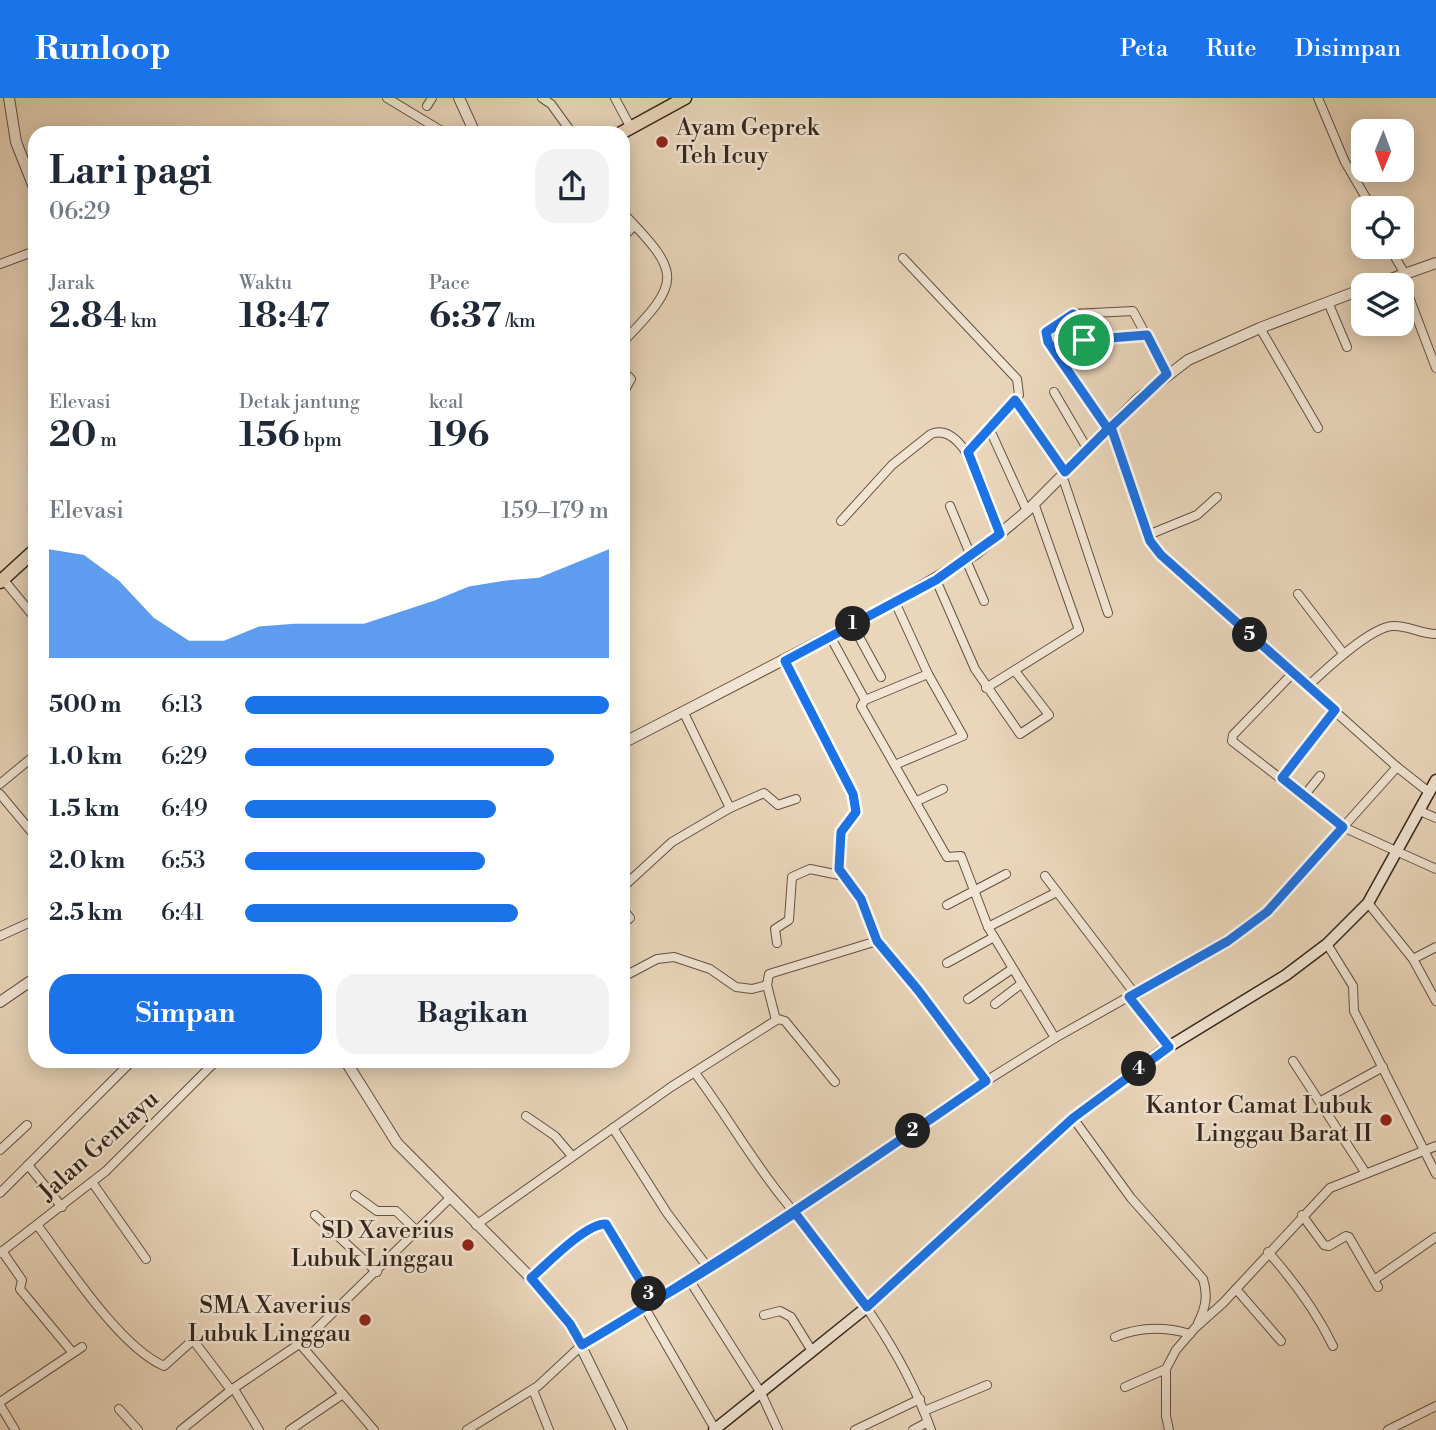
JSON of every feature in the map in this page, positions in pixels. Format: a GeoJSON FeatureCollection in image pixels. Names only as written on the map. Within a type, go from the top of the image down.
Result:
{"type":"FeatureCollection","features":[{"type":"Feature","properties":{"kind":"highway"},"geometry":{"type":"LineString","coordinates":[[630,128],[685,98]]}},
{"type":"Feature","properties":{"kind":"highway"},"geometry":{"type":"LineString","coordinates":[[1,580],[28,556]]}},
{"type":"Feature","properties":{"kind":"main road"},"geometry":{"type":"LineString","coordinates":[[715,1430],[867,1307],[1073,1118],[1169,1047],[1286,975],[1327,944],[1368,903],[1436,780]]}},
{"type":"Feature","properties":{"kind":"street"},"geometry":{"type":"LineString","coordinates":[[9,98],[20,157],[28,175]]}},
{"type":"Feature","properties":{"kind":"street"},"geometry":{"type":"LineString","coordinates":[[387,98],[433,126]]}},
{"type":"Feature","properties":{"kind":"street"},"geometry":{"type":"LineString","coordinates":[[459,98],[472,126]]}},
{"type":"Feature","properties":{"kind":"street"},"geometry":{"type":"LineString","coordinates":[[542,98],[551,104],[567,126]]}},
{"type":"Feature","properties":{"kind":"street"},"geometry":{"type":"LineString","coordinates":[[615,98],[625,126]]}},
{"type":"Feature","properties":{"kind":"street"},"geometry":{"type":"LineString","coordinates":[[1318,98],[1345,162],[1365,196]]}},
{"type":"Feature","properties":{"kind":"street"},"geometry":{"type":"LineString","coordinates":[[630,221],[667,267],[669,278],[665,292],[630,334]]}},
{"type":"Feature","properties":{"kind":"street"},"geometry":{"type":"LineString","coordinates":[[630,230],[634,226]]}},
{"type":"Feature","properties":{"kind":"street"},"geometry":{"type":"LineString","coordinates":[[0,264],[28,254]]}},
{"type":"Feature","properties":{"kind":"street"},"geometry":{"type":"LineString","coordinates":[[903,258],[1017,379],[1020,389],[1015,400],[968,452]]}},
{"type":"Feature","properties":{"kind":"street"},"geometry":{"type":"LineString","coordinates":[[1408,273],[1436,263]]}},
{"type":"Feature","properties":{"kind":"street"},"geometry":{"type":"LineString","coordinates":[[630,739],[785,661],[936,580],[1000,534],[1167,374],[1196,356],[1351,293]]}},
{"type":"Feature","properties":{"kind":"street"},"geometry":{"type":"LineString","coordinates":[[1328,302],[1347,348]]}},
{"type":"Feature","properties":{"kind":"street"},"geometry":{"type":"LineString","coordinates":[[1414,306],[1436,368]]}},
{"type":"Feature","properties":{"kind":"street"},"geometry":{"type":"LineString","coordinates":[[1167,374],[1133,311],[1073,314],[1048,330],[1046,337],[1110,428],[1148,536],[1161,555],[1397,767],[1430,793]]}},
{"type":"Feature","properties":{"kind":"street"},"geometry":{"type":"LineString","coordinates":[[1073,314],[1086,341],[1147,335]]}},
{"type":"Feature","properties":{"kind":"street"},"geometry":{"type":"LineString","coordinates":[[1260,328],[1318,428]]}},
{"type":"Feature","properties":{"kind":"street"},"geometry":{"type":"LineString","coordinates":[[1054,392],[1088,450]]}},
{"type":"Feature","properties":{"kind":"street"},"geometry":{"type":"LineString","coordinates":[[1015,400],[1064,473],[1108,613]]}},
{"type":"Feature","properties":{"kind":"street"},"geometry":{"type":"LineString","coordinates":[[986,688],[1073,636],[1079,625],[1030,507],[990,430]]}},
{"type":"Feature","properties":{"kind":"street"},"geometry":{"type":"LineString","coordinates":[[841,521],[892,465],[934,432],[948,435],[968,452],[1000,534]]}},
{"type":"Feature","properties":{"kind":"street"},"geometry":{"type":"LineString","coordinates":[[1148,536],[1197,514],[1217,498]]}},
{"type":"Feature","properties":{"kind":"street"},"geometry":{"type":"LineString","coordinates":[[950,506],[984,601]]}},
{"type":"Feature","properties":{"kind":"street"},"geometry":{"type":"LineString","coordinates":[[1,580],[28,610]]}},
{"type":"Feature","properties":{"kind":"street"},"geometry":{"type":"LineString","coordinates":[[936,580],[986,688],[1017,733],[1024,733],[1049,715],[1015,671]]}},
{"type":"Feature","properties":{"kind":"street"},"geometry":{"type":"LineString","coordinates":[[1298,594],[1343,653]]}},
{"type":"Feature","properties":{"kind":"street"},"geometry":{"type":"LineString","coordinates":[[895,602],[929,674],[963,736],[897,764]]}},
{"type":"Feature","properties":{"kind":"street"},"geometry":{"type":"LineString","coordinates":[[852,624],[881,677]]}},
{"type":"Feature","properties":{"kind":"street"},"geometry":{"type":"LineString","coordinates":[[1307,687],[1343,653],[1387,627],[1436,634]]}},
{"type":"Feature","properties":{"kind":"street"},"geometry":{"type":"LineString","coordinates":[[830,636],[865,700]]}},
{"type":"Feature","properties":{"kind":"street"},"geometry":{"type":"LineString","coordinates":[[785,661],[853,794],[856,812],[843,828],[838,844],[839,869],[861,899],[877,941],[918,990],[986,1081]]}},
{"type":"Feature","properties":{"kind":"street"},"geometry":{"type":"LineString","coordinates":[[929,674],[894,691],[865,700],[861,703],[862,709],[897,764],[947,857],[961,856],[988,927],[1055,1038]]}},
{"type":"Feature","properties":{"kind":"street"},"geometry":{"type":"LineString","coordinates":[[1292,674],[1232,738],[1343,827],[1436,869]]}},
{"type":"Feature","properties":{"kind":"street"},"geometry":{"type":"LineString","coordinates":[[1282,778],[1335,710]]}},
{"type":"Feature","properties":{"kind":"street"},"geometry":{"type":"LineString","coordinates":[[683,711],[730,808]]}},
{"type":"Feature","properties":{"kind":"street"},"geometry":{"type":"LineString","coordinates":[[0,784],[28,761]]}},
{"type":"Feature","properties":{"kind":"street"},"geometry":{"type":"LineString","coordinates":[[473,1428],[533,1390],[582,1345],[690,1281],[795,1213],[986,1081],[1055,1038],[1228,941],[1267,912],[1397,767]]}},
{"type":"Feature","properties":{"kind":"street"},"geometry":{"type":"LineString","coordinates":[[1303,797],[1320,775]]}},
{"type":"Feature","properties":{"kind":"street"},"geometry":{"type":"LineString","coordinates":[[917,801],[943,789]]}},
{"type":"Feature","properties":{"kind":"street"},"geometry":{"type":"LineString","coordinates":[[630,881],[672,842],[730,808],[764,793],[778,805],[796,799]]}},
{"type":"Feature","properties":{"kind":"street"},"geometry":{"type":"LineString","coordinates":[[0,794],[28,828]]}},
{"type":"Feature","properties":{"kind":"street"},"geometry":{"type":"LineString","coordinates":[[1420,811],[1436,818]]}},
{"type":"Feature","properties":{"kind":"street"},"geometry":{"type":"LineString","coordinates":[[777,943],[775,929],[789,920],[792,877],[810,869],[844,876]]}},
{"type":"Feature","properties":{"kind":"street"},"geometry":{"type":"LineString","coordinates":[[947,905],[1006,874]]}},
{"type":"Feature","properties":{"kind":"street"},"geometry":{"type":"LineString","coordinates":[[1045,876],[1169,1047]]}},
{"type":"Feature","properties":{"kind":"street"},"geometry":{"type":"LineString","coordinates":[[988,927],[1057,892]]}},
{"type":"Feature","properties":{"kind":"street"},"geometry":{"type":"LineString","coordinates":[[1368,903],[1413,959],[1436,1001]]}},
{"type":"Feature","properties":{"kind":"street"},"geometry":{"type":"LineString","coordinates":[[0,936],[28,923]]}},
{"type":"Feature","properties":{"kind":"street"},"geometry":{"type":"LineString","coordinates":[[947,963],[994,937]]}},
{"type":"Feature","properties":{"kind":"street"},"geometry":{"type":"LineString","coordinates":[[776,1020],[767,985],[769,974],[877,941]]}},
{"type":"Feature","properties":{"kind":"street"},"geometry":{"type":"LineString","coordinates":[[1327,944],[1353,986],[1354,1011],[1436,1174]]}},
{"type":"Feature","properties":{"kind":"street"},"geometry":{"type":"LineString","coordinates":[[1413,959],[1436,947]]}},
{"type":"Feature","properties":{"kind":"street"},"geometry":{"type":"LineString","coordinates":[[630,973],[657,959],[674,957],[710,969],[736,987],[752,989],[767,985]]}},
{"type":"Feature","properties":{"kind":"street"},"geometry":{"type":"LineString","coordinates":[[968,999],[1012,969]]}},
{"type":"Feature","properties":{"kind":"street"},"geometry":{"type":"LineString","coordinates":[[0,1002],[28,983]]}},
{"type":"Feature","properties":{"kind":"street"},"geometry":{"type":"LineString","coordinates":[[995,1004],[1021,984]]}},
{"type":"Feature","properties":{"kind":"street"},"geometry":{"type":"LineString","coordinates":[[476,1225],[572,1156],[776,1020],[785,1021],[835,1082]]}},
{"type":"Feature","properties":{"kind":"street"},"geometry":{"type":"LineString","coordinates":[[1293,1061],[1365,1172]]}},
{"type":"Feature","properties":{"kind":"street"},"geometry":{"type":"LineString","coordinates":[[1321,1101],[1383,1067]]}},
{"type":"Feature","properties":{"kind":"street"},"geometry":{"type":"LineString","coordinates":[[0,1193],[125,1068]]}},
{"type":"Feature","properties":{"kind":"street","name":"Jalan Gentayu"},"geometry":{"type":"LineString","coordinates":[[1,1252],[92,1182],[144,1136],[209,1068]]}},
{"type":"Feature","properties":{"kind":"street"},"geometry":{"type":"LineString","coordinates":[[350,1068],[397,1143],[531,1278],[570,1324],[622,1430]]}},
{"type":"Feature","properties":{"kind":"street"},"geometry":{"type":"LineString","coordinates":[[695,1073],[891,1342],[920,1399],[930,1426],[913,1430]]}},
{"type":"Feature","properties":{"kind":"street"},"geometry":{"type":"LineString","coordinates":[[526,1116],[555,1136],[572,1156]]}},
{"type":"Feature","properties":{"kind":"street"},"geometry":{"type":"LineString","coordinates":[[1073,1118],[1132,1198],[1203,1279],[1207,1295],[1205,1310],[1193,1331]]}},
{"type":"Feature","properties":{"kind":"street"},"geometry":{"type":"LineString","coordinates":[[0,1150],[27,1125]]}},
{"type":"Feature","properties":{"kind":"street"},"geometry":{"type":"LineString","coordinates":[[613,1128],[667,1213],[709,1269]]}},
{"type":"Feature","properties":{"kind":"street"},"geometry":{"type":"LineString","coordinates":[[1169,1430],[1166,1416],[1166,1369],[1175,1350],[1330,1188],[1436,1146]]}},
{"type":"Feature","properties":{"kind":"street"},"geometry":{"type":"LineString","coordinates":[[28,1165],[62,1207]]}},
{"type":"Feature","properties":{"kind":"street"},"geometry":{"type":"LineString","coordinates":[[92,1182],[146,1259]]}},
{"type":"Feature","properties":{"kind":"street"},"geometry":{"type":"LineString","coordinates":[[355,1195],[377,1210],[396,1211],[417,1231]]}},
{"type":"Feature","properties":{"kind":"street"},"geometry":{"type":"LineString","coordinates":[[181,1430],[233,1389],[300,1344],[377,1272],[450,1198]]}},
{"type":"Feature","properties":{"kind":"street"},"geometry":{"type":"LineString","coordinates":[[314,1215],[377,1272]]}},
{"type":"Feature","properties":{"kind":"street"},"geometry":{"type":"LineString","coordinates":[[1302,1215],[1324,1245],[1329,1246],[1346,1236],[1349,1237],[1376,1284],[1436,1237]]}},
{"type":"Feature","properties":{"kind":"street"},"geometry":{"type":"LineString","coordinates":[[531,1278],[581,1235],[604,1223],[653,1302]]}},
{"type":"Feature","properties":{"kind":"street"},"geometry":{"type":"LineString","coordinates":[[38,1226],[106,1315],[139,1347],[164,1366],[193,1340],[233,1389],[259,1430]]}},
{"type":"Feature","properties":{"kind":"street"},"geometry":{"type":"LineString","coordinates":[[1,1252],[22,1280],[20,1289],[51,1331],[73,1353]]}},
{"type":"Feature","properties":{"kind":"street"},"geometry":{"type":"LineString","coordinates":[[1268,1252],[1291,1277],[1319,1318],[1333,1346]]}},
{"type":"Feature","properties":{"kind":"street"},"geometry":{"type":"LineString","coordinates":[[690,1281],[761,1393],[778,1430]]}},
{"type":"Feature","properties":{"kind":"street"},"geometry":{"type":"LineString","coordinates":[[1236,1289],[1280,1341]]}},
{"type":"Feature","properties":{"kind":"street"},"geometry":{"type":"LineString","coordinates":[[645,1308],[715,1430]]}},
{"type":"Feature","properties":{"kind":"street"},"geometry":{"type":"LineString","coordinates":[[764,1315],[780,1311],[791,1317],[812,1351]]}},
{"type":"Feature","properties":{"kind":"street"},"geometry":{"type":"LineString","coordinates":[[1115,1337],[1140,1330],[1193,1331]]}},
{"type":"Feature","properties":{"kind":"street"},"geometry":{"type":"LineString","coordinates":[[300,1344],[374,1430]]}},
{"type":"Feature","properties":{"kind":"street"},"geometry":{"type":"LineString","coordinates":[[15,1430],[0,1403],[82,1347]]}},
{"type":"Feature","properties":{"kind":"street"},"geometry":{"type":"LineString","coordinates":[[1125,1387],[1166,1369]]}},
{"type":"Feature","properties":{"kind":"street"},"geometry":{"type":"LineString","coordinates":[[924,1411],[987,1385]]}},
{"type":"Feature","properties":{"kind":"street"},"geometry":{"type":"LineString","coordinates":[[533,1390],[549,1430]]}},
{"type":"Feature","properties":{"kind":"street"},"geometry":{"type":"LineString","coordinates":[[290,1430],[343,1394]]}},
{"type":"Feature","properties":{"kind":"street"},"geometry":{"type":"LineString","coordinates":[[855,1430],[920,1399]]}},
{"type":"Feature","properties":{"kind":"street"},"geometry":{"type":"LineString","coordinates":[[1388,1430],[1436,1406]]}},
{"type":"Feature","properties":{"kind":"street"},"geometry":{"type":"LineString","coordinates":[[120,1409],[138,1430]]}},
{"type":"Feature","properties":{"kind":"place","name":"Ayam Geprek Teh Icuy"},"geometry":{"type":"Point","coordinates":[662,142]}},
{"type":"Feature","properties":{"kind":"place","name":"Kantor Camat Lubuk Linggau Barat II"},"geometry":{"type":"Point","coordinates":[1386,1120]}},
{"type":"Feature","properties":{"kind":"place","name":"SD Xaverius Lubuk Linggau"},"geometry":{"type":"Point","coordinates":[468,1245]}},
{"type":"Feature","properties":{"kind":"place","name":"SMA Xaverius Lubuk Linggau"},"geometry":{"type":"Point","coordinates":[365,1320]}},
{"type":"Feature","properties":{"kind":"route"},"geometry":{"type":"LineString","coordinates":[[1084,340],[1073,314],[1046,332],[1048,342],[1108,429],[1065,472],[1015,400],[968,452],[1000,534],[936,580],[785,661],[853,794],[856,812],[841,832],[838,844],[839,869],[861,899],[877,941],[918,990],[986,1081],[795,1213],[709,1269],[653,1302],[645,1308],[582,1345],[570,1324],[531,1278],[581,1235],[600,1223],[606,1224],[653,1302],[795,1213],[867,1307],[1073,1118],[1169,1047],[1129,997],[1228,941],[1267,912],[1343,827],[1282,778],[1335,710],[1154,549],[1150,541],[1111,427],[1167,374],[1147,335],[1084,340]]}}]}
